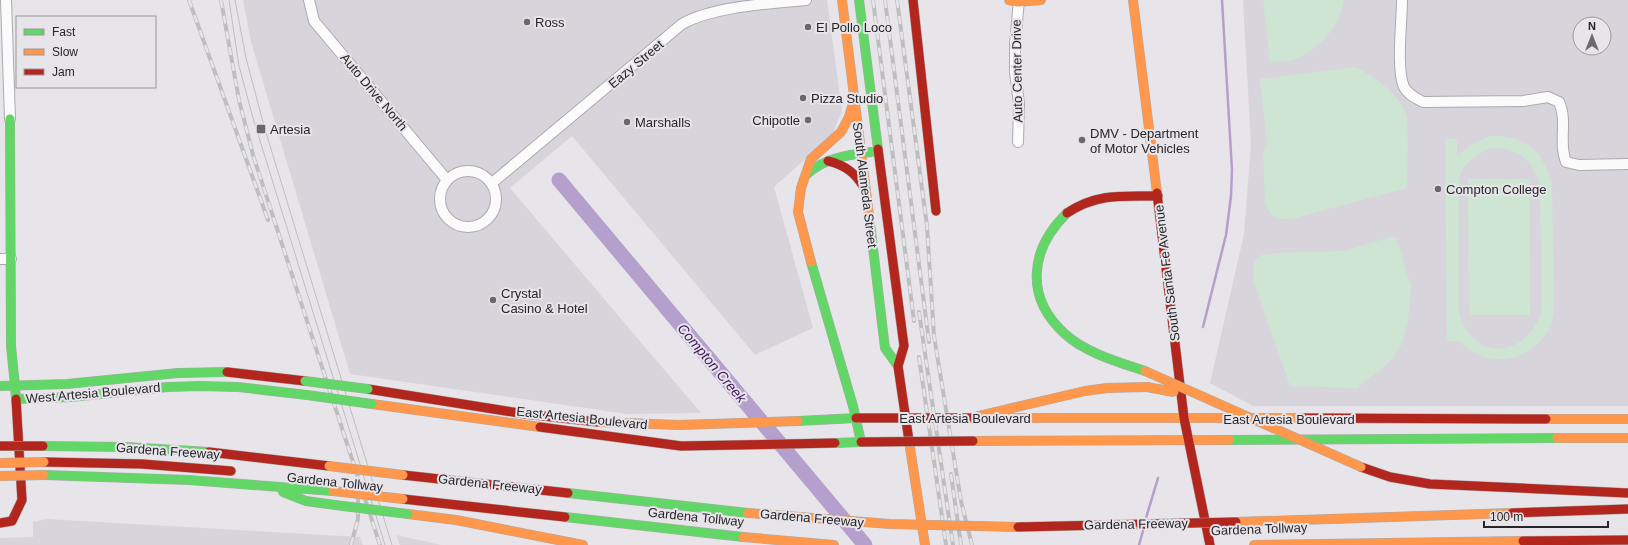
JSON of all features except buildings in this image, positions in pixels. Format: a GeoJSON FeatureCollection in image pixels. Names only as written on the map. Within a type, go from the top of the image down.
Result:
{"type":"FeatureCollection","features":[{"type":"Feature","properties":{"kind":"main road","name":"South Alameda Street"},"geometry":{"type":"LineString","coordinates":[[842,0],[886,348],[898,366],[925,540]]}},
{"type":"Feature","properties":{"kind":"main road","name":"South Alameda Street"},"geometry":{"type":"LineString","coordinates":[[859,0],[904,346],[898,366]]}},
{"type":"Feature","properties":{"kind":"main road"},"geometry":{"type":"LineString","coordinates":[[913,0],[936,211]]}},
{"type":"Feature","properties":{"kind":"main road"},"geometry":{"type":"LineString","coordinates":[[1015,1],[1041,0]]}},
{"type":"Feature","properties":{"kind":"main road","name":"South Santa Fe Avenue"},"geometry":{"type":"LineString","coordinates":[[1133,0],[1184,418],[1210,545]]}},
{"type":"Feature","properties":{"kind":"main road"},"geometry":{"type":"LineString","coordinates":[[854,100],[851,116],[844,129],[833,141],[817,151],[810,160],[798,194],[798,215],[856,418],[861,442]]}},
{"type":"Feature","properties":{"kind":"main road"},"geometry":{"type":"LineString","coordinates":[[0,124],[5,119]]}},
{"type":"Feature","properties":{"kind":"main road"},"geometry":{"type":"LineString","coordinates":[[5,119],[11,258],[11,346],[16,399]]}},
{"type":"Feature","properties":{"kind":"main road"},"geometry":{"type":"LineString","coordinates":[[805,176],[810,169],[828,160],[878,150]]}},
{"type":"Feature","properties":{"kind":"main road"},"geometry":{"type":"LineString","coordinates":[[828,160],[850,170],[859,178],[866,191]]}},
{"type":"Feature","properties":{"kind":"main road"},"geometry":{"type":"LineString","coordinates":[[1158,196],[1117,196],[1087,202],[1076,207],[1058,219],[1040,249],[1037,262],[1038,289],[1042,301],[1056,324],[1065,334],[1081,344],[1196,393],[1212,402],[1361,467],[1390,477],[1430,484],[1628,493]]}},
{"type":"Feature","properties":{"kind":"main road","name":"West Artesia Boulevard"},"geometry":{"type":"LineString","coordinates":[[0,386],[67,384],[178,373],[231,372],[305,381]]}},
{"type":"Feature","properties":{"kind":"main road","name":"East Artesia Boulevard"},"geometry":{"type":"LineString","coordinates":[[305,381],[594,422],[692,426],[856,418],[1628,419]]}},
{"type":"Feature","properties":{"kind":"main road","name":"West Artesia Boulevard"},"geometry":{"type":"LineString","coordinates":[[0,523],[12,521],[22,500],[16,399],[71,397],[168,387],[200,386],[238,387],[307,395]]}},
{"type":"Feature","properties":{"kind":"main road"},"geometry":{"type":"LineString","coordinates":[[970,418],[989,412],[1107,388],[1147,387],[1212,402]]}},
{"type":"Feature","properties":{"kind":"main road","name":"East Artesia Boulevard"},"geometry":{"type":"LineString","coordinates":[[307,395],[593,435],[681,446],[710,447],[861,442],[1187,438],[1628,438]]}},
{"type":"Feature","properties":{"kind":"main road"},"geometry":{"type":"LineString","coordinates":[[443,400],[443,414]]}},
{"type":"Feature","properties":{"kind":"main road"},"geometry":{"type":"LineString","coordinates":[[1527,420],[1528,438]]}},
{"type":"Feature","properties":{"kind":"main road"},"geometry":{"type":"LineString","coordinates":[[593,435],[594,422]]}},
{"type":"Feature","properties":{"kind":"main road","name":"Gardena Freeway"},"geometry":{"type":"LineString","coordinates":[[0,446],[126,447],[205,452],[748,513],[890,524],[994,527],[1237,526],[1628,509]]}},
{"type":"Feature","properties":{"kind":"main road"},"geometry":{"type":"LineString","coordinates":[[0,463],[44,462],[142,464],[242,472]]}},
{"type":"Feature","properties":{"kind":"main road","name":"Gardena Freeway"},"geometry":{"type":"LineString","coordinates":[[0,476],[44,475],[147,477],[266,484],[787,542],[834,545]]}},
{"type":"Feature","properties":{"kind":"main road"},"geometry":{"type":"LineString","coordinates":[[464,482],[481,492],[549,501]]}},
{"type":"Feature","properties":{"kind":"main road"},"geometry":{"type":"LineString","coordinates":[[266,484],[306,502],[456,520],[583,545]]}},
{"type":"Feature","properties":{"kind":"main road","name":"Gardena Tollway"},"geometry":{"type":"LineString","coordinates":[[437,493],[650,518],[667,528]]}},
{"type":"Feature","properties":{"kind":"main road","name":"Gardena Tollway"},"geometry":{"type":"LineString","coordinates":[[710,518],[756,523],[918,534],[1018,536],[1237,526],[1628,518]]}},
{"type":"Feature","properties":{"kind":"main road"},"geometry":{"type":"LineString","coordinates":[[1254,545],[1628,540]]}},
{"type":"Feature","properties":{"kind":"main road"},"geometry":{"type":"LineString","coordinates":[[1499,545],[1547,541]]}},
{"type":"Feature","properties":{"kind":"main road"},"geometry":{"type":"LineString","coordinates":[[787,542],[797,545]]}},
{"type":"Feature","properties":{"kind":"street"},"geometry":{"type":"LineString","coordinates":[[5,119],[6,0]]}},
{"type":"Feature","properties":{"kind":"street","name":"Auto Drive North"},"geometry":{"type":"LineString","coordinates":[[309,0],[314,20],[447,180]]}},
{"type":"Feature","properties":{"kind":"street","name":"Eazy Street"},"geometry":{"type":"LineString","coordinates":[[492,183],[682,24],[693,18],[711,13],[806,0]]}},
{"type":"Feature","properties":{"kind":"street"},"geometry":{"type":"LineString","coordinates":[[1402,0],[1401,75],[1405,88],[1411,96],[1423,102],[1523,101],[1548,98],[1559,102],[1562,110],[1563,153],[1566,162],[1579,164],[1628,164]]}},
{"type":"Feature","properties":{"kind":"street","name":"Auto Center Drive"},"geometry":{"type":"LineString","coordinates":[[1015,1],[1015,72],[1019,104],[1018,142]]}},
{"type":"Feature","properties":{"kind":"street"},"geometry":{"type":"LineString","coordinates":[[470,171],[480,173],[492,183],[496,199],[491,215],[477,225],[465,226],[449,218],[442,209],[440,197],[447,180],[460,172],[470,171]]}},
{"type":"Feature","properties":{"kind":"street"},"geometry":{"type":"LineString","coordinates":[[0,259],[11,258]]}},
{"type":"Feature","properties":{"kind":"shaded area"},"geometry":{"type":"Polygon","coordinates":[[[243,0],[827,0],[842,111],[832,135],[774,187],[813,328],[755,355],[572,136],[510,188],[701,413],[627,414],[350,374],[251,42],[243,0]]]}},
{"type":"Feature","properties":{"kind":"shaded area","name":"Compton College"},"geometry":{"type":"Polygon","coordinates":[[[1243,0],[1628,0],[1628,406],[1253,406],[1210,383],[1244,234],[1251,144],[1243,0]]]}},
{"type":"Feature","properties":{"kind":"shaded area"},"geometry":{"type":"Polygon","coordinates":[[[47,519],[360,537],[363,545],[0,545],[0,538],[33,537],[33,522],[47,519]]]}},
{"type":"Feature","properties":{"kind":"shaded area"},"geometry":{"type":"Polygon","coordinates":[[[396,535],[441,545],[400,545],[396,535]]]}},
{"type":"Feature","properties":{"kind":"green space"},"geometry":{"type":"Polygon","coordinates":[[[1263,0],[1344,0],[1342,10],[1333,28],[1311,51],[1292,60],[1270,62],[1263,0]]]}},
{"type":"Feature","properties":{"kind":"green space"},"geometry":{"type":"Polygon","coordinates":[[[1355,67],[1378,80],[1385,86],[1397,99],[1406,114],[1408,138],[1407,188],[1291,219],[1280,219],[1273,216],[1268,210],[1265,202],[1263,153],[1267,143],[1260,79],[1355,67]]]}},
{"type":"Feature","properties":{"kind":"green space"},"geometry":{"type":"Polygon","coordinates":[[[1490,136],[1513,138],[1522,142],[1537,153],[1548,171],[1552,183],[1554,310],[1551,325],[1545,336],[1527,352],[1507,359],[1486,357],[1477,354],[1459,341],[1447,341],[1445,139],[1457,139],[1457,156],[1469,146],[1490,136]],[[1492,148],[1471,159],[1464,167],[1459,178],[1459,314],[1465,328],[1475,340],[1496,349],[1507,348],[1525,338],[1533,330],[1542,309],[1540,185],[1529,162],[1517,153],[1501,148],[1492,148]]]}},
{"type":"Feature","properties":{"kind":"green space"},"geometry":{"type":"Polygon","coordinates":[[[1468,179],[1529,179],[1530,315],[1469,315],[1468,179]]]}},
{"type":"Feature","properties":{"kind":"green space"},"geometry":{"type":"Polygon","coordinates":[[[1391,237],[1396,237],[1411,287],[1408,323],[1400,348],[1387,364],[1357,388],[1290,386],[1253,280],[1253,264],[1257,258],[1262,255],[1275,253],[1344,251],[1391,237]]]}},
{"type":"Feature","properties":{"kind":"waterway"},"geometry":{"type":"LineString","coordinates":[[1203,327],[1226,235],[1231,196],[1232,170],[1222,0]]}},
{"type":"Feature","properties":{"kind":"waterway","name":"Compton Creek"},"geometry":{"type":"LineString","coordinates":[[559,180],[865,545]]}},
{"type":"Feature","properties":{"kind":"waterway"},"geometry":{"type":"LineString","coordinates":[[1146,518],[1158,478]]}},
{"type":"Feature","properties":{"kind":"waterway"},"geometry":{"type":"LineString","coordinates":[[1139,545],[1143,531]]}},
{"type":"Feature","properties":{"kind":"tram line"},"geometry":{"type":"LineString","coordinates":[[229,0],[239,66],[253,118],[385,545]]}},
{"type":"Feature","properties":{"kind":"tram line"},"geometry":{"type":"LineString","coordinates":[[235,0],[246,58],[264,126],[392,545]]}},
{"type":"Feature","properties":{"kind":"railway"},"geometry":{"type":"LineString","coordinates":[[189,0],[268,220]]}},
{"type":"Feature","properties":{"kind":"railway"},"geometry":{"type":"LineString","coordinates":[[221,0],[239,100],[253,155],[380,545]]}},
{"type":"Feature","properties":{"kind":"railway"},"geometry":{"type":"LineString","coordinates":[[873,0],[914,321]]}},
{"type":"Feature","properties":{"kind":"railway"},"geometry":{"type":"LineString","coordinates":[[885,0],[929,342]]}},
{"type":"Feature","properties":{"kind":"railway"},"geometry":{"type":"LineString","coordinates":[[897,0],[927,226],[934,336],[961,501],[972,545]]}},
{"type":"Feature","properties":{"kind":"railway"},"geometry":{"type":"LineString","coordinates":[[919,312],[953,545]]}},
{"type":"Feature","properties":{"kind":"railway"},"geometry":{"type":"LineString","coordinates":[[919,357],[946,545]]}},
{"type":"Feature","properties":{"kind":"railway"},"geometry":{"type":"LineString","coordinates":[[951,474],[961,545]]}},
{"type":"Feature","properties":{"kind":"railway"},"geometry":{"type":"LineString","coordinates":[[351,545],[358,519],[358,488]]}},
{"type":"Feature","properties":{"kind":"traffic: fast"},"geometry":{"type":"LineString","coordinates":[[859,0],[878,149]]}},
{"type":"Feature","properties":{"kind":"traffic: fast"},"geometry":{"type":"LineString","coordinates":[[10,119],[11,346],[15,386]]}},
{"type":"Feature","properties":{"kind":"traffic: fast"},"geometry":{"type":"LineString","coordinates":[[806,175],[820,165],[836,158],[871,152]]}},
{"type":"Feature","properties":{"kind":"traffic: fast"},"geometry":{"type":"LineString","coordinates":[[1067,213],[1045,242],[1039,257],[1037,273],[1038,289],[1043,305],[1052,320],[1073,341],[1092,352],[1145,371]]}},
{"type":"Feature","properties":{"kind":"traffic: fast"},"geometry":{"type":"LineString","coordinates":[[870,223],[885,348],[898,366]]}},
{"type":"Feature","properties":{"kind":"traffic: fast"},"geometry":{"type":"LineString","coordinates":[[811,262],[853,406],[861,442],[835,443]]}},
{"type":"Feature","properties":{"kind":"traffic: fast"},"geometry":{"type":"LineString","coordinates":[[0,386],[67,384],[178,373],[227,372]]}},
{"type":"Feature","properties":{"kind":"traffic: fast"},"geometry":{"type":"LineString","coordinates":[[305,381],[368,389]]}},
{"type":"Feature","properties":{"kind":"traffic: fast"},"geometry":{"type":"LineString","coordinates":[[15,386],[16,399],[71,397],[168,387],[200,386],[238,387],[307,395]]}},
{"type":"Feature","properties":{"kind":"traffic: fast"},"geometry":{"type":"LineString","coordinates":[[307,395],[372,404]]}},
{"type":"Feature","properties":{"kind":"traffic: fast"},"geometry":{"type":"LineString","coordinates":[[798,421],[856,418]]}},
{"type":"Feature","properties":{"kind":"traffic: fast"},"geometry":{"type":"LineString","coordinates":[[1229,440],[1557,438]]}},
{"type":"Feature","properties":{"kind":"traffic: fast"},"geometry":{"type":"LineString","coordinates":[[43,446],[126,447],[209,452]]}},
{"type":"Feature","properties":{"kind":"traffic: fast"},"geometry":{"type":"LineString","coordinates":[[44,475],[189,480],[333,491]]}},
{"type":"Feature","properties":{"kind":"traffic: fast"},"geometry":{"type":"LineString","coordinates":[[283,492],[306,501],[335,505]]}},
{"type":"Feature","properties":{"kind":"traffic: fast"},"geometry":{"type":"LineString","coordinates":[[568,493],[748,513]]}},
{"type":"Feature","properties":{"kind":"traffic: fast"},"geometry":{"type":"LineString","coordinates":[[335,505],[408,514]]}},
{"type":"Feature","properties":{"kind":"traffic: fast"},"geometry":{"type":"LineString","coordinates":[[565,517],[743,537]]}},
{"type":"Feature","properties":{"kind":"traffic: slow"},"geometry":{"type":"LineString","coordinates":[[842,0],[870,223]]}},
{"type":"Feature","properties":{"kind":"traffic: slow"},"geometry":{"type":"LineString","coordinates":[[1009,0],[1018,2],[1041,0]]}},
{"type":"Feature","properties":{"kind":"traffic: slow"},"geometry":{"type":"LineString","coordinates":[[1133,0],[1157,193]]}},
{"type":"Feature","properties":{"kind":"traffic: slow"},"geometry":{"type":"LineString","coordinates":[[811,262],[798,212],[801,188],[811,159],[841,132],[849,117],[854,100]]}},
{"type":"Feature","properties":{"kind":"traffic: slow"},"geometry":{"type":"LineString","coordinates":[[1145,371],[1361,467]]}},
{"type":"Feature","properties":{"kind":"traffic: slow"},"geometry":{"type":"LineString","coordinates":[[970,418],[1085,391],[1107,388],[1147,387]]}},
{"type":"Feature","properties":{"kind":"traffic: slow"},"geometry":{"type":"LineString","coordinates":[[1147,387],[1174,392]]}},
{"type":"Feature","properties":{"kind":"traffic: slow"},"geometry":{"type":"LineString","coordinates":[[372,404],[540,427]]}},
{"type":"Feature","properties":{"kind":"traffic: slow"},"geometry":{"type":"LineString","coordinates":[[988,418],[1303,418]]}},
{"type":"Feature","properties":{"kind":"traffic: slow"},"geometry":{"type":"LineString","coordinates":[[1546,419],[1628,419]]}},
{"type":"Feature","properties":{"kind":"traffic: slow"},"geometry":{"type":"LineString","coordinates":[[598,422],[679,425],[798,421]]}},
{"type":"Feature","properties":{"kind":"traffic: slow"},"geometry":{"type":"LineString","coordinates":[[1557,438],[1628,438]]}},
{"type":"Feature","properties":{"kind":"traffic: slow"},"geometry":{"type":"LineString","coordinates":[[973,441],[1229,440]]}},
{"type":"Feature","properties":{"kind":"traffic: slow"},"geometry":{"type":"LineString","coordinates":[[909,441],[925,545]]}},
{"type":"Feature","properties":{"kind":"traffic: slow"},"geometry":{"type":"LineString","coordinates":[[0,463],[44,462]]}},
{"type":"Feature","properties":{"kind":"traffic: slow"},"geometry":{"type":"LineString","coordinates":[[329,466],[403,475]]}},
{"type":"Feature","properties":{"kind":"traffic: slow"},"geometry":{"type":"LineString","coordinates":[[0,476],[44,475]]}},
{"type":"Feature","properties":{"kind":"traffic: slow"},"geometry":{"type":"LineString","coordinates":[[333,491],[403,499]]}},
{"type":"Feature","properties":{"kind":"traffic: slow"},"geometry":{"type":"LineString","coordinates":[[748,513],[890,524],[1018,527]]}},
{"type":"Feature","properties":{"kind":"traffic: slow"},"geometry":{"type":"LineString","coordinates":[[1236,522],[1512,513]]}},
{"type":"Feature","properties":{"kind":"traffic: slow"},"geometry":{"type":"LineString","coordinates":[[408,514],[456,520],[583,545]]}},
{"type":"Feature","properties":{"kind":"traffic: slow"},"geometry":{"type":"LineString","coordinates":[[743,537],[834,545]]}},
{"type":"Feature","properties":{"kind":"traffic: slow"},"geometry":{"type":"LineString","coordinates":[[1254,545],[1523,541]]}},
{"type":"Feature","properties":{"kind":"traffic: jam"},"geometry":{"type":"LineString","coordinates":[[913,0],[936,211]]}},
{"type":"Feature","properties":{"kind":"traffic: jam"},"geometry":{"type":"LineString","coordinates":[[878,149],[904,346],[898,366],[909,441]]}},
{"type":"Feature","properties":{"kind":"traffic: jam"},"geometry":{"type":"LineString","coordinates":[[828,161],[845,167],[854,174],[864,188]]}},
{"type":"Feature","properties":{"kind":"traffic: jam"},"geometry":{"type":"LineString","coordinates":[[1157,193],[1184,418],[1210,545]]}},
{"type":"Feature","properties":{"kind":"traffic: jam"},"geometry":{"type":"LineString","coordinates":[[1067,213],[1089,202],[1100,199],[1122,196],[1158,196]]}},
{"type":"Feature","properties":{"kind":"traffic: jam"},"geometry":{"type":"LineString","coordinates":[[227,372],[305,381]]}},
{"type":"Feature","properties":{"kind":"traffic: jam"},"geometry":{"type":"LineString","coordinates":[[368,389],[525,414],[598,422]]}},
{"type":"Feature","properties":{"kind":"traffic: jam"},"geometry":{"type":"LineString","coordinates":[[0,523],[12,521],[22,500],[16,399]]}},
{"type":"Feature","properties":{"kind":"traffic: jam"},"geometry":{"type":"LineString","coordinates":[[856,418],[970,418]]}},
{"type":"Feature","properties":{"kind":"traffic: jam"},"geometry":{"type":"LineString","coordinates":[[1303,418],[1546,419]]}},
{"type":"Feature","properties":{"kind":"traffic: jam"},"geometry":{"type":"LineString","coordinates":[[540,427],[681,446],[835,443]]}},
{"type":"Feature","properties":{"kind":"traffic: jam"},"geometry":{"type":"LineString","coordinates":[[861,442],[973,441]]}},
{"type":"Feature","properties":{"kind":"traffic: jam"},"geometry":{"type":"LineString","coordinates":[[0,446],[43,446]]}},
{"type":"Feature","properties":{"kind":"traffic: jam"},"geometry":{"type":"LineString","coordinates":[[209,452],[329,466]]}},
{"type":"Feature","properties":{"kind":"traffic: jam"},"geometry":{"type":"LineString","coordinates":[[44,462],[142,464],[231,471]]}},
{"type":"Feature","properties":{"kind":"traffic: jam"},"geometry":{"type":"LineString","coordinates":[[1361,467],[1390,477],[1430,484],[1628,493]]}},
{"type":"Feature","properties":{"kind":"traffic: jam"},"geometry":{"type":"LineString","coordinates":[[403,475],[568,493]]}},
{"type":"Feature","properties":{"kind":"traffic: jam"},"geometry":{"type":"LineString","coordinates":[[403,499],[565,517]]}},
{"type":"Feature","properties":{"kind":"traffic: jam"},"geometry":{"type":"LineString","coordinates":[[1512,513],[1628,509]]}},
{"type":"Feature","properties":{"kind":"traffic: jam"},"geometry":{"type":"LineString","coordinates":[[1018,527],[1236,522]]}},
{"type":"Feature","properties":{"kind":"traffic: jam"},"geometry":{"type":"LineString","coordinates":[[1523,541],[1628,540]]}},
{"type":"Feature","properties":{"kind":"place","name":"Ross"},"geometry":{"type":"Point","coordinates":[527,22]}},
{"type":"Feature","properties":{"kind":"place","name":"El Pollo Loco"},"geometry":{"type":"Point","coordinates":[808,27]}},
{"type":"Feature","properties":{"kind":"place","name":"Pizza Studio"},"geometry":{"type":"Point","coordinates":[803,98]}},
{"type":"Feature","properties":{"kind":"place","name":"Chipotle"},"geometry":{"type":"Point","coordinates":[808,120]}},
{"type":"Feature","properties":{"kind":"place","name":"Marshalls"},"geometry":{"type":"Point","coordinates":[627,122]}},
{"type":"Feature","properties":{"kind":"place","name":"Artesia"},"geometry":{"type":"Point","coordinates":[261,129]}},
{"type":"Feature","properties":{"kind":"place","name":"DMV - Department of Motor Vehicles"},"geometry":{"type":"Point","coordinates":[1082,140]}},
{"type":"Feature","properties":{"kind":"place","name":"Compton College"},"geometry":{"type":"Point","coordinates":[1438,189]}},
{"type":"Feature","properties":{"kind":"place","name":"Crystal Casino & Hotel"},"geometry":{"type":"Point","coordinates":[493,300]}}]}
